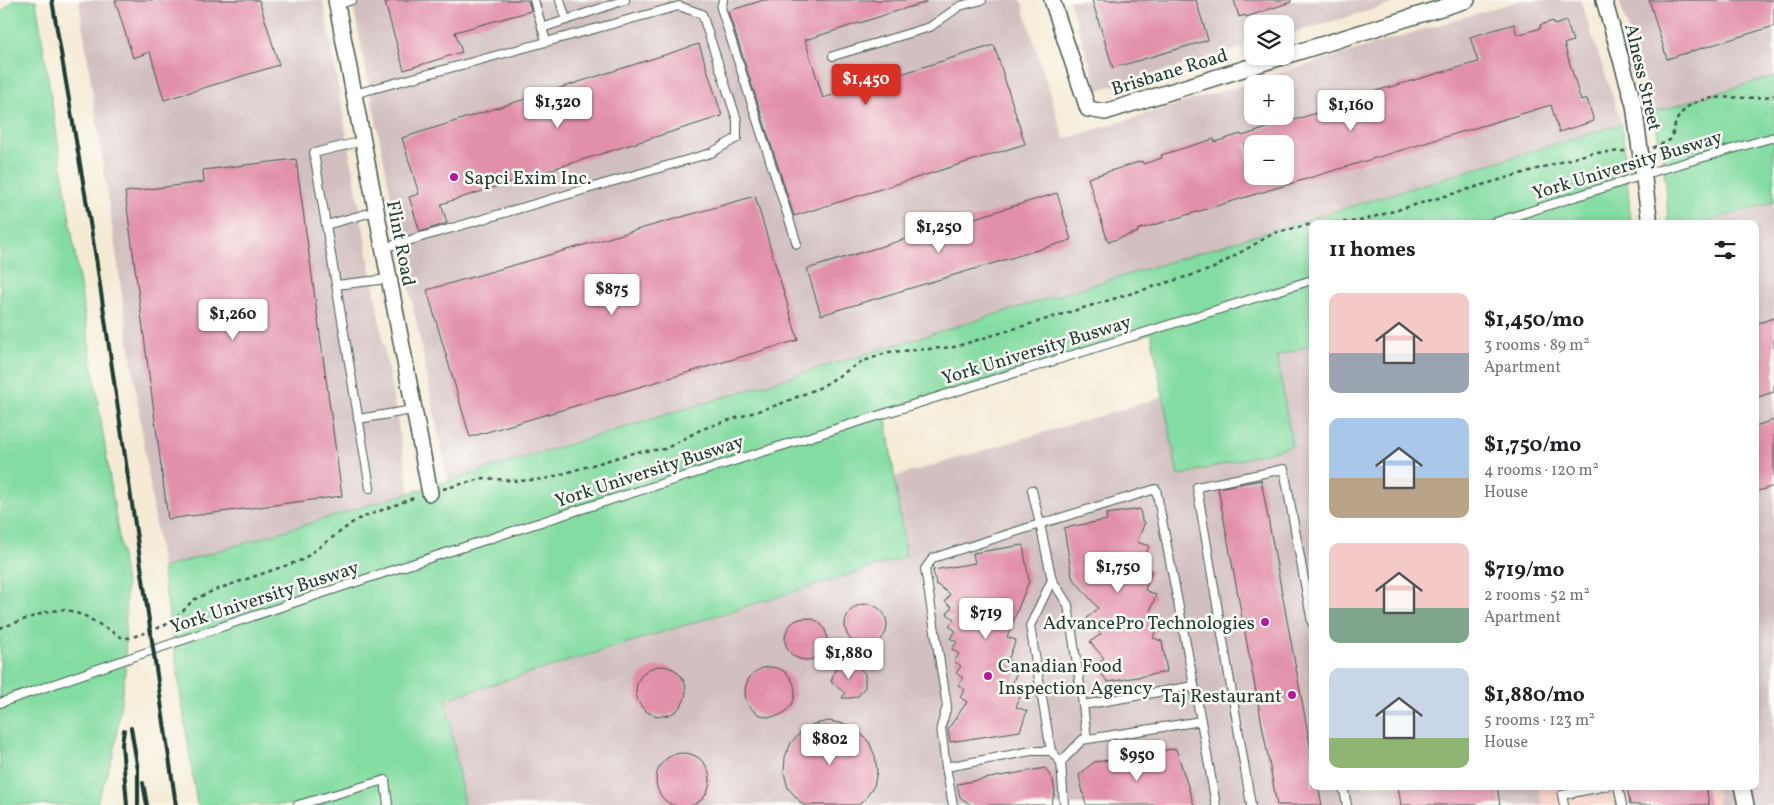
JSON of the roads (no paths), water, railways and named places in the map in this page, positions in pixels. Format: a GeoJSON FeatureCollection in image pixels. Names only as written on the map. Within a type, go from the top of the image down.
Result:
{"type":"FeatureCollection","features":[{"type":"Feature","properties":{"kind":"street","name":"Brisbane Road"},"geometry":{"type":"LineString","coordinates":[[1052,0],[1088,108],[1105,112],[1256,65]]}},
{"type":"Feature","properties":{"kind":"street","name":"Brisbane Road"},"geometry":{"type":"LineString","coordinates":[[1294,53],[1467,0]]}},
{"type":"Feature","properties":{"kind":"street","name":"Alness Street"},"geometry":{"type":"LineString","coordinates":[[1604,0],[1634,104],[1650,220]]}},
{"type":"Feature","properties":{"kind":"street","name":"Flint Road"},"geometry":{"type":"LineString","coordinates":[[337,2],[430,493]]}},
{"type":"Feature","properties":{"kind":"street"},"geometry":{"type":"LineString","coordinates":[[1743,790],[1746,805]]}},
{"type":"Feature","properties":{"kind":"lane"},"geometry":{"type":"LineString","coordinates":[[337,2],[352,0]]}},
{"type":"Feature","properties":{"kind":"lane"},"geometry":{"type":"LineString","coordinates":[[534,0],[546,41]]}},
{"type":"Feature","properties":{"kind":"lane"},"geometry":{"type":"LineString","coordinates":[[560,0],[566,20]]}},
{"type":"Feature","properties":{"kind":"lane"},"geometry":{"type":"LineString","coordinates":[[542,28],[625,0]]}},
{"type":"Feature","properties":{"kind":"lane"},"geometry":{"type":"LineString","coordinates":[[723,0],[721,8],[797,244]]}},
{"type":"Feature","properties":{"kind":"lane"},"geometry":{"type":"LineString","coordinates":[[833,56],[930,28],[960,6],[982,0]]}},
{"type":"Feature","properties":{"kind":"lane"},"geometry":{"type":"LineString","coordinates":[[354,94],[679,6],[702,14],[737,120],[737,138],[711,153],[383,248]]}},
{"type":"Feature","properties":{"kind":"lane","name":"York University Busway"},"geometry":{"type":"LineString","coordinates":[[1503,220],[1774,137]]}},
{"type":"Feature","properties":{"kind":"lane"},"geometry":{"type":"LineString","coordinates":[[363,141],[314,153],[370,488]]}},
{"type":"Feature","properties":{"kind":"lane"},"geometry":{"type":"LineString","coordinates":[[326,225],[376,211]]}},
{"type":"Feature","properties":{"kind":"lane"},"geometry":{"type":"LineString","coordinates":[[336,285],[388,279]]}},
{"type":"Feature","properties":{"kind":"lane","name":"York University Busway"},"geometry":{"type":"LineString","coordinates":[[0,703],[163,646],[729,461],[1309,281]]}},
{"type":"Feature","properties":{"kind":"lane"},"geometry":{"type":"LineString","coordinates":[[358,419],[413,410]]}},
{"type":"Feature","properties":{"kind":"lane"},"geometry":{"type":"LineString","coordinates":[[1251,805],[1197,487],[1284,469],[1309,606]]}},
{"type":"Feature","properties":{"kind":"lane"},"geometry":{"type":"LineString","coordinates":[[953,805],[941,727],[947,706],[925,569],[933,558],[1156,489],[1216,805]]}},
{"type":"Feature","properties":{"kind":"lane"},"geometry":{"type":"LineString","coordinates":[[1032,490],[1052,580],[1068,606],[1088,739]]}},
{"type":"Feature","properties":{"kind":"lane"},"geometry":{"type":"LineString","coordinates":[[1052,580],[1030,626],[1051,751],[1061,762],[1064,805]]}},
{"type":"Feature","properties":{"kind":"lane"},"geometry":{"type":"LineString","coordinates":[[1083,705],[1194,686]]}},
{"type":"Feature","properties":{"kind":"lane"},"geometry":{"type":"LineString","coordinates":[[1061,762],[1082,740],[1201,720]]}},
{"type":"Feature","properties":{"kind":"lane"},"geometry":{"type":"LineString","coordinates":[[946,767],[1031,752],[1051,751]]}},
{"type":"Feature","properties":{"kind":"lane"},"geometry":{"type":"LineString","coordinates":[[298,805],[384,780],[388,805]]}},
{"type":"Feature","properties":{"kind":"lane"},"geometry":{"type":"LineString","coordinates":[[1344,790],[1346,805]]}},
{"type":"Feature","properties":{"kind":"lane"},"geometry":{"type":"LineString","coordinates":[[1564,805],[1562,794],[1584,790]]}},
{"type":"Feature","properties":{"kind":"lane"},"geometry":{"type":"LineString","coordinates":[[1619,790],[1622,805]]}},
{"type":"Feature","properties":{"kind":"railway"},"geometry":{"type":"LineString","coordinates":[[52,0],[96,258],[176,805]]}},
{"type":"Feature","properties":{"kind":"railway"},"geometry":{"type":"LineString","coordinates":[[131,728],[138,770],[138,805]]}},
{"type":"Feature","properties":{"kind":"railway"},"geometry":{"type":"LineString","coordinates":[[124,730],[122,744],[127,805]]}},
{"type":"Feature","properties":{"kind":"railway"},"geometry":{"type":"LineString","coordinates":[[143,783],[147,805]]}},
{"type":"Feature","properties":{"kind":"place","name":"Sapci Exim Inc."},"geometry":{"type":"Point","coordinates":[454,177]}},
{"type":"Feature","properties":{"kind":"place","name":"AdvancePro Technologies"},"geometry":{"type":"Point","coordinates":[1265,622]}},
{"type":"Feature","properties":{"kind":"place","name":"Canadian Food Inspection Agency"},"geometry":{"type":"Point","coordinates":[988,676]}},
{"type":"Feature","properties":{"kind":"place","name":"Taj Restaurant"},"geometry":{"type":"Point","coordinates":[1292,695]}}]}
